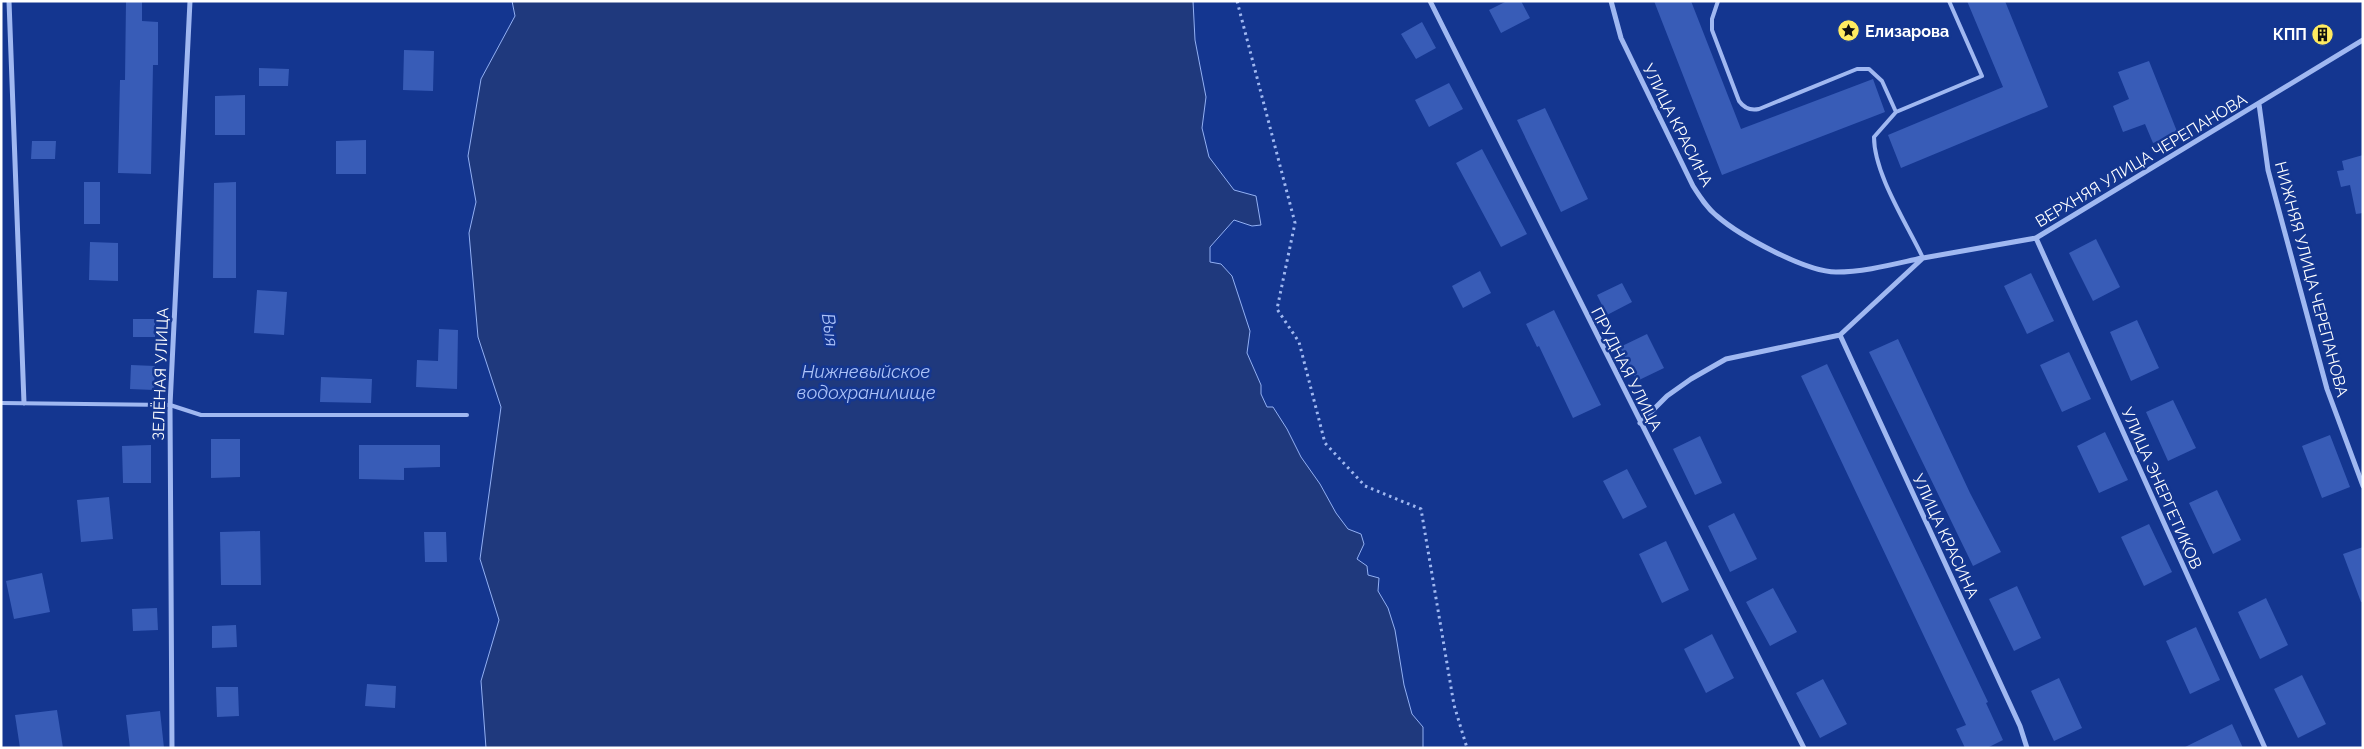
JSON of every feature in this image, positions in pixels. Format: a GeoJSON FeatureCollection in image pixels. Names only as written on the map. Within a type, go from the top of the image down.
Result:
{"type":"FeatureCollection","features":[{"type":"Feature","properties":{"kind":"street"},"geometry":{"type":"LineString","coordinates":[[9,1],[24,403]]}},
{"type":"Feature","properties":{"kind":"street","name":"ЗЕЛЁНАЯ УЛИЦА"},"geometry":{"type":"LineString","coordinates":[[172,748],[170,405],[190,1]]}},
{"type":"Feature","properties":{"kind":"street","name":"ПРУДНАЯ УЛИЦА"},"geometry":{"type":"LineString","coordinates":[[1430,1],[1804,748]]}},
{"type":"Feature","properties":{"kind":"street","name":"УЛИЦА КРАСИНА"},"geometry":{"type":"LineString","coordinates":[[1611,1],[1621,38],[1693,186],[1704,204],[1716,216],[1778,252],[1818,270],[1854,271],[1923,258]]}},
{"type":"Feature","properties":{"kind":"street","name":"ВЕРХНЯЯ УЛИЦА ЧЕРЕПАНОВА"},"geometry":{"type":"LineString","coordinates":[[1923,258],[2036,238],[2363,40]]}},
{"type":"Feature","properties":{"kind":"street","name":"НИЖНЯЯ УЛИЦА ЧЕРЕПАНОВА"},"geometry":{"type":"LineString","coordinates":[[2259,104],[2268,170],[2325,379],[2363,486]]}},
{"type":"Feature","properties":{"kind":"street","name":"УЛИЦА ЭНЕРГЕТИКОВ"},"geometry":{"type":"LineString","coordinates":[[2036,238],[2266,748]]}},
{"type":"Feature","properties":{"kind":"street"},"geometry":{"type":"LineString","coordinates":[[1640,423],[1667,396],[1683,384],[1726,359],[1840,335],[1923,258]]}},
{"type":"Feature","properties":{"kind":"street","name":"УЛИЦА КРАСИНА"},"geometry":{"type":"LineString","coordinates":[[1840,335],[2020,726],[2027,748]]}},
{"type":"Feature","properties":{"kind":"lane"},"geometry":{"type":"LineString","coordinates":[[1718,1],[1712,19],[1712,30],[1738,101],[1743,107],[1759,109],[1846,73],[1869,68],[1882,81],[1896,112]]}},
{"type":"Feature","properties":{"kind":"lane"},"geometry":{"type":"LineString","coordinates":[[1923,258],[1880,168],[1874,150],[1874,137],[1896,112],[1982,76],[1949,1]]}},
{"type":"Feature","properties":{"kind":"lane"},"geometry":{"type":"LineString","coordinates":[[1,403],[170,405],[201,415],[467,415]]}},
{"type":"Feature","properties":{"kind":"path"},"geometry":{"type":"LineString","coordinates":[[1236,1],[1295,223],[1277,309],[1300,342],[1325,443],[1366,486],[1421,509],[1454,706],[1467,748]]}},
{"type":"Feature","properties":{"kind":"water","name":"Нижневыйское водохранилище"},"geometry":{"type":"Polygon","coordinates":[[[512,1],[1193,1],[1195,40],[1206,97],[1202,128],[1209,157],[1234,190],[1256,196],[1261,225],[1252,226],[1234,220],[1210,247],[1210,262],[1221,264],[1232,276],[1250,331],[1247,353],[1261,385],[1261,394],[1267,407],[1273,407],[1336,513],[1348,529],[1361,534],[1364,544],[1357,559],[1367,566],[1368,575],[1379,578],[1378,591],[1388,608],[1395,630],[1404,685],[1412,714],[1423,727],[1423,748],[486,748],[481,681],[499,620],[480,559],[501,407],[478,337],[469,233],[476,202],[468,156],[481,79],[515,16],[512,1]]]}},
{"type":"Feature","properties":{"kind":"building"},"geometry":{"type":"Polygon","coordinates":[[[126,1],[142,1],[142,21],[158,22],[158,65],[153,65],[151,174],[118,173],[120,80],[125,80],[126,1]]]}},
{"type":"Feature","properties":{"kind":"building"},"geometry":{"type":"Polygon","coordinates":[[[1507,1],[1521,1],[1530,18],[1501,33],[1489,10],[1507,1]]]}},
{"type":"Feature","properties":{"kind":"building"},"geometry":{"type":"Polygon","coordinates":[[[1654,1],[1691,1],[1741,129],[1873,79],[1885,112],[1722,175],[1654,1]]]}},
{"type":"Feature","properties":{"kind":"building"},"geometry":{"type":"Polygon","coordinates":[[[1967,1],[2005,1],[2048,107],[1901,168],[1888,135],[2003,87],[1967,1]]]}},
{"type":"Feature","properties":{"kind":"building"},"geometry":{"type":"Polygon","coordinates":[[[1422,22],[1436,48],[1416,59],[1401,34],[1422,22]]]}},
{"type":"Feature","properties":{"kind":"building"},"geometry":{"type":"Polygon","coordinates":[[[404,50],[434,51],[433,91],[403,90],[404,50]]]}},
{"type":"Feature","properties":{"kind":"building"},"geometry":{"type":"Polygon","coordinates":[[[2149,61],[2178,134],[2153,143],[2145,124],[2123,132],[2113,106],[2129,99],[2118,72],[2149,61]]]}},
{"type":"Feature","properties":{"kind":"building"},"geometry":{"type":"Polygon","coordinates":[[[259,68],[289,69],[288,86],[259,86],[259,68]]]}},
{"type":"Feature","properties":{"kind":"building"},"geometry":{"type":"Polygon","coordinates":[[[1449,83],[1463,109],[1429,127],[1415,100],[1449,83]]]}},
{"type":"Feature","properties":{"kind":"building"},"geometry":{"type":"Polygon","coordinates":[[[245,95],[245,135],[215,135],[215,96],[245,95]]]}},
{"type":"Feature","properties":{"kind":"building"},"geometry":{"type":"Polygon","coordinates":[[[1545,108],[1588,199],[1561,212],[1517,120],[1545,108]]]}},
{"type":"Feature","properties":{"kind":"building"},"geometry":{"type":"Polygon","coordinates":[[[366,140],[366,174],[336,174],[336,141],[366,140]]]}},
{"type":"Feature","properties":{"kind":"building"},"geometry":{"type":"Polygon","coordinates":[[[32,141],[56,141],[55,159],[31,159],[32,141]]]}},
{"type":"Feature","properties":{"kind":"building"},"geometry":{"type":"Polygon","coordinates":[[[1482,149],[1527,234],[1501,247],[1456,163],[1482,149]]]}},
{"type":"Feature","properties":{"kind":"building"},"geometry":{"type":"Polygon","coordinates":[[[2363,155],[2363,213],[2356,214],[2350,185],[2341,187],[2337,171],[2344,170],[2342,161],[2363,155]]]}},
{"type":"Feature","properties":{"kind":"building"},"geometry":{"type":"Polygon","coordinates":[[[84,182],[100,182],[100,224],[84,224],[84,182]]]}},
{"type":"Feature","properties":{"kind":"building"},"geometry":{"type":"Polygon","coordinates":[[[236,182],[236,278],[213,278],[214,183],[236,182]]]}},
{"type":"Feature","properties":{"kind":"building"},"geometry":{"type":"Polygon","coordinates":[[[2096,239],[2120,287],[2093,301],[2069,253],[2096,239]]]}},
{"type":"Feature","properties":{"kind":"building"},"geometry":{"type":"Polygon","coordinates":[[[90,242],[118,243],[118,281],[89,280],[90,242]]]}},
{"type":"Feature","properties":{"kind":"building"},"geometry":{"type":"Polygon","coordinates":[[[1480,271],[1491,293],[1463,308],[1452,286],[1480,271]]]}},
{"type":"Feature","properties":{"kind":"building"},"geometry":{"type":"Polygon","coordinates":[[[2031,273],[2054,321],[2027,334],[2004,286],[2031,273]]]}},
{"type":"Feature","properties":{"kind":"building"},"geometry":{"type":"Polygon","coordinates":[[[1622,283],[1632,302],[1607,315],[1597,295],[1622,283]]]}},
{"type":"Feature","properties":{"kind":"building"},"geometry":{"type":"Polygon","coordinates":[[[257,290],[287,292],[284,335],[254,333],[257,290]]]}},
{"type":"Feature","properties":{"kind":"building"},"geometry":{"type":"Polygon","coordinates":[[[1554,310],[1601,405],[1573,418],[1539,346],[1537,347],[1526,324],[1554,310]]]}},
{"type":"Feature","properties":{"kind":"building"},"geometry":{"type":"Polygon","coordinates":[[[133,319],[155,319],[155,337],[133,337],[133,319]]]}},
{"type":"Feature","properties":{"kind":"building"},"geometry":{"type":"Polygon","coordinates":[[[2137,320],[2159,368],[2131,381],[2110,332],[2137,320]]]}},
{"type":"Feature","properties":{"kind":"building"},"geometry":{"type":"Polygon","coordinates":[[[439,329],[458,330],[457,389],[416,387],[417,360],[438,361],[439,329]]]}},
{"type":"Feature","properties":{"kind":"building"},"geometry":{"type":"Polygon","coordinates":[[[1647,334],[1664,368],[1637,381],[1620,347],[1647,334]]]}},
{"type":"Feature","properties":{"kind":"building"},"geometry":{"type":"Polygon","coordinates":[[[1898,339],[1970,493],[2001,552],[1973,566],[1869,352],[1898,339]]]}},
{"type":"Feature","properties":{"kind":"building"},"geometry":{"type":"Polygon","coordinates":[[[2069,352],[2091,399],[2062,412],[2040,365],[2069,352]]]}},
{"type":"Feature","properties":{"kind":"building"},"geometry":{"type":"Polygon","coordinates":[[[1827,364],[1988,702],[1986,703],[2003,740],[1987,748],[1965,748],[1956,729],[1966,725],[1801,376],[1827,364]]]}},
{"type":"Feature","properties":{"kind":"building"},"geometry":{"type":"Polygon","coordinates":[[[131,365],[155,366],[154,390],[130,389],[131,365]]]}},
{"type":"Feature","properties":{"kind":"building"},"geometry":{"type":"Polygon","coordinates":[[[321,377],[372,379],[371,403],[320,402],[321,377]]]}},
{"type":"Feature","properties":{"kind":"building"},"geometry":{"type":"Polygon","coordinates":[[[2173,400],[2196,448],[2168,461],[2146,412],[2173,400]]]}},
{"type":"Feature","properties":{"kind":"building"},"geometry":{"type":"Polygon","coordinates":[[[2105,432],[2128,480],[2099,493],[2077,446],[2105,432]]]}},
{"type":"Feature","properties":{"kind":"building"},"geometry":{"type":"Polygon","coordinates":[[[2330,435],[2350,487],[2322,498],[2302,446],[2330,435]]]}},
{"type":"Feature","properties":{"kind":"building"},"geometry":{"type":"Polygon","coordinates":[[[1700,436],[1722,483],[1695,495],[1673,449],[1700,436]]]}},
{"type":"Feature","properties":{"kind":"building"},"geometry":{"type":"Polygon","coordinates":[[[211,439],[240,439],[240,477],[211,478],[211,439]]]}},
{"type":"Feature","properties":{"kind":"building"},"geometry":{"type":"Polygon","coordinates":[[[151,445],[151,483],[123,483],[122,446],[151,445]]]}},
{"type":"Feature","properties":{"kind":"building"},"geometry":{"type":"Polygon","coordinates":[[[359,445],[440,445],[440,467],[404,468],[404,480],[359,479],[359,445]]]}},
{"type":"Feature","properties":{"kind":"building"},"geometry":{"type":"Polygon","coordinates":[[[1627,469],[1647,507],[1623,519],[1603,481],[1627,469]]]}},
{"type":"Feature","properties":{"kind":"building"},"geometry":{"type":"Polygon","coordinates":[[[2217,490],[2241,540],[2213,554],[2189,503],[2217,490]]]}},
{"type":"Feature","properties":{"kind":"building"},"geometry":{"type":"Polygon","coordinates":[[[109,497],[113,539],[81,542],[77,500],[109,497]]]}},
{"type":"Feature","properties":{"kind":"building"},"geometry":{"type":"Polygon","coordinates":[[[1734,513],[1757,559],[1730,572],[1708,526],[1734,513]]]}},
{"type":"Feature","properties":{"kind":"building"},"geometry":{"type":"Polygon","coordinates":[[[2149,524],[2172,572],[2144,586],[2121,537],[2149,524]]]}},
{"type":"Feature","properties":{"kind":"building"},"geometry":{"type":"Polygon","coordinates":[[[260,531],[261,585],[221,585],[220,532],[260,531]]]}},
{"type":"Feature","properties":{"kind":"building"},"geometry":{"type":"Polygon","coordinates":[[[424,532],[446,532],[447,562],[425,562],[424,532]]]}},
{"type":"Feature","properties":{"kind":"building"},"geometry":{"type":"Polygon","coordinates":[[[1666,541],[1689,590],[1662,603],[1639,554],[1666,541]]]}},
{"type":"Feature","properties":{"kind":"building"},"geometry":{"type":"Polygon","coordinates":[[[2363,547],[2363,602],[2361,602],[2343,554],[2363,547]]]}},
{"type":"Feature","properties":{"kind":"building"},"geometry":{"type":"Polygon","coordinates":[[[42,573],[50,612],[14,619],[6,581],[42,573]]]}},
{"type":"Feature","properties":{"kind":"building"},"geometry":{"type":"Polygon","coordinates":[[[2017,586],[2041,638],[2014,651],[1989,599],[2017,586]]]}},
{"type":"Feature","properties":{"kind":"building"},"geometry":{"type":"Polygon","coordinates":[[[1773,588],[1797,632],[1770,646],[1746,602],[1773,588]]]}},
{"type":"Feature","properties":{"kind":"building"},"geometry":{"type":"Polygon","coordinates":[[[2266,598],[2288,645],[2260,659],[2238,612],[2266,598]]]}},
{"type":"Feature","properties":{"kind":"building"},"geometry":{"type":"Polygon","coordinates":[[[157,608],[158,630],[133,631],[132,609],[157,608]]]}},
{"type":"Feature","properties":{"kind":"building"},"geometry":{"type":"Polygon","coordinates":[[[236,625],[237,647],[212,648],[212,626],[236,625]]]}},
{"type":"Feature","properties":{"kind":"building"},"geometry":{"type":"Polygon","coordinates":[[[2196,627],[2220,680],[2190,694],[2166,641],[2196,627]]]}},
{"type":"Feature","properties":{"kind":"building"},"geometry":{"type":"Polygon","coordinates":[[[1712,634],[1734,678],[1706,693],[1684,649],[1712,634]]]}},
{"type":"Feature","properties":{"kind":"building"},"geometry":{"type":"Polygon","coordinates":[[[2302,675],[2326,724],[2298,738],[2274,689],[2302,675]]]}},
{"type":"Feature","properties":{"kind":"building"},"geometry":{"type":"Polygon","coordinates":[[[2059,678],[2082,728],[2054,741],[2031,691],[2059,678]]]}},
{"type":"Feature","properties":{"kind":"building"},"geometry":{"type":"Polygon","coordinates":[[[1823,679],[1847,724],[1820,738],[1796,693],[1823,679]]]}},
{"type":"Feature","properties":{"kind":"building"},"geometry":{"type":"Polygon","coordinates":[[[367,684],[396,686],[395,708],[365,706],[367,684]]]}},
{"type":"Feature","properties":{"kind":"building"},"geometry":{"type":"Polygon","coordinates":[[[216,687],[238,687],[239,716],[217,717],[216,687]]]}},
{"type":"Feature","properties":{"kind":"building"},"geometry":{"type":"Polygon","coordinates":[[[57,710],[63,748],[20,748],[15,715],[57,710]]]}},
{"type":"Feature","properties":{"kind":"building"},"geometry":{"type":"Polygon","coordinates":[[[160,711],[164,748],[130,748],[126,715],[160,711]]]}},
{"type":"Feature","properties":{"kind":"building"},"geometry":{"type":"Polygon","coordinates":[[[2232,724],[2243,748],[2183,748],[2232,724]]]}},
{"type":"Feature","properties":{"kind":"place","name":"Елизарова"},"geometry":{"type":"Point","coordinates":[1849,31]}},
{"type":"Feature","properties":{"kind":"place","name":"КПП"},"geometry":{"type":"Point","coordinates":[2323,34]}},
{"type":"Feature","properties":{"kind":"water label","name":"Выя"},"geometry":{"type":"Point","coordinates":[830,330]}}]}
